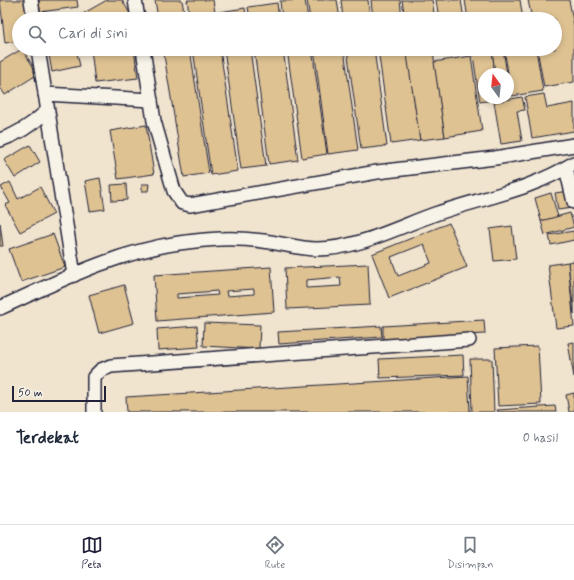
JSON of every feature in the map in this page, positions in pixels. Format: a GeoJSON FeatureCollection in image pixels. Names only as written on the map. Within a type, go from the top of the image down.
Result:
{"type":"FeatureCollection","features":[{"type":"Feature","properties":{"kind":"street"},"geometry":{"type":"LineString","coordinates":[[31,0],[33,12]]}},
{"type":"Feature","properties":{"kind":"street"},"geometry":{"type":"LineString","coordinates":[[135,0],[137,12]]}},
{"type":"Feature","properties":{"kind":"street"},"geometry":{"type":"LineString","coordinates":[[39,56],[74,275]]}},
{"type":"Feature","properties":{"kind":"street"},"geometry":{"type":"LineString","coordinates":[[144,56],[154,121],[174,191],[182,203],[190,205],[377,172],[494,158],[574,145]]}},
{"type":"Feature","properties":{"kind":"street"},"geometry":{"type":"LineString","coordinates":[[44,94],[151,100]]}},
{"type":"Feature","properties":{"kind":"street"},"geometry":{"type":"LineString","coordinates":[[0,140],[19,132],[34,123],[47,111]]}},
{"type":"Feature","properties":{"kind":"street"},"geometry":{"type":"LineString","coordinates":[[0,308],[74,275],[114,259],[150,248],[223,237],[264,241],[317,249],[362,241],[437,213],[515,191],[570,165],[574,202]]}},
{"type":"Feature","properties":{"kind":"street"},"geometry":{"type":"LineString","coordinates":[[94,412],[94,377],[101,370],[111,366],[470,340]]}},
{"type":"Feature","properties":{"kind":"building"},"geometry":{"type":"Polygon","coordinates":[[[0,0],[26,0],[28,12],[12,12],[12,42],[5,43],[0,0]]]}},
{"type":"Feature","properties":{"kind":"building"},"geometry":{"type":"Polygon","coordinates":[[[39,0],[77,0],[78,7],[40,12],[39,0]]]}},
{"type":"Feature","properties":{"kind":"building"},"geometry":{"type":"Polygon","coordinates":[[[107,0],[122,0],[129,12],[86,12],[107,0]]]}},
{"type":"Feature","properties":{"kind":"building"},"geometry":{"type":"Polygon","coordinates":[[[155,0],[182,0],[184,12],[157,12],[155,0]]]}},
{"type":"Feature","properties":{"kind":"building"},"geometry":{"type":"Polygon","coordinates":[[[187,0],[213,0],[215,12],[189,12],[187,0]]]}},
{"type":"Feature","properties":{"kind":"building"},"geometry":{"type":"Polygon","coordinates":[[[305,0],[307,12],[281,12],[280,1],[305,0]]]}},
{"type":"Feature","properties":{"kind":"building"},"geometry":{"type":"Polygon","coordinates":[[[307,0],[337,0],[339,12],[309,12],[307,0]]]}},
{"type":"Feature","properties":{"kind":"building"},"geometry":{"type":"Polygon","coordinates":[[[341,0],[368,0],[369,12],[342,12],[341,0]]]}},
{"type":"Feature","properties":{"kind":"building"},"geometry":{"type":"Polygon","coordinates":[[[371,0],[400,0],[401,12],[372,12],[371,0]]]}},
{"type":"Feature","properties":{"kind":"building"},"geometry":{"type":"Polygon","coordinates":[[[402,0],[432,0],[434,12],[404,12],[402,0]]]}},
{"type":"Feature","properties":{"kind":"building"},"geometry":{"type":"Polygon","coordinates":[[[436,0],[461,0],[463,12],[438,12],[436,0]]]}},
{"type":"Feature","properties":{"kind":"building"},"geometry":{"type":"Polygon","coordinates":[[[465,0],[520,0],[522,12],[467,12],[465,0]]]}},
{"type":"Feature","properties":{"kind":"building"},"geometry":{"type":"Polygon","coordinates":[[[528,0],[569,0],[574,26],[574,82],[544,87],[538,56],[562,56],[562,12],[531,12],[528,0]]]}},
{"type":"Feature","properties":{"kind":"building"},"geometry":{"type":"Polygon","coordinates":[[[277,3],[278,12],[249,12],[248,7],[277,3]]]}},
{"type":"Feature","properties":{"kind":"building"},"geometry":{"type":"Polygon","coordinates":[[[245,8],[245,12],[219,12],[245,8]]]}},
{"type":"Feature","properties":{"kind":"building"},"geometry":{"type":"Polygon","coordinates":[[[12,55],[26,56],[38,74],[5,95],[0,87],[0,62],[12,55]]]}},
{"type":"Feature","properties":{"kind":"building"},"geometry":{"type":"Polygon","coordinates":[[[49,56],[78,56],[80,66],[52,72],[49,56]]]}},
{"type":"Feature","properties":{"kind":"building"},"geometry":{"type":"Polygon","coordinates":[[[92,56],[135,56],[138,78],[95,83],[92,56]]]}},
{"type":"Feature","properties":{"kind":"building"},"geometry":{"type":"Polygon","coordinates":[[[164,56],[191,56],[209,173],[184,177],[164,56]]]}},
{"type":"Feature","properties":{"kind":"building"},"geometry":{"type":"Polygon","coordinates":[[[194,56],[221,56],[238,171],[211,175],[194,56]]]}},
{"type":"Feature","properties":{"kind":"building"},"geometry":{"type":"Polygon","coordinates":[[[225,56],[251,56],[266,166],[241,169],[225,56]]]}},
{"type":"Feature","properties":{"kind":"building"},"geometry":{"type":"Polygon","coordinates":[[[255,56],[284,56],[298,160],[269,164],[255,56]]]}},
{"type":"Feature","properties":{"kind":"building"},"geometry":{"type":"Polygon","coordinates":[[[288,56],[313,56],[327,154],[302,158],[288,56]]]}},
{"type":"Feature","properties":{"kind":"building"},"geometry":{"type":"Polygon","coordinates":[[[315,56],[345,56],[358,150],[328,154],[315,56]]]}},
{"type":"Feature","properties":{"kind":"building"},"geometry":{"type":"Polygon","coordinates":[[[348,56],[375,56],[387,146],[361,149],[348,56]]]}},
{"type":"Feature","properties":{"kind":"building"},"geometry":{"type":"Polygon","coordinates":[[[379,56],[408,56],[420,140],[391,144],[379,56]]]}},
{"type":"Feature","properties":{"kind":"building"},"geometry":{"type":"Polygon","coordinates":[[[407,56],[434,56],[445,137],[420,140],[407,56]]]}},
{"type":"Feature","properties":{"kind":"building"},"geometry":{"type":"Polygon","coordinates":[[[471,56],[482,131],[445,137],[434,62],[471,56]]]}},
{"type":"Feature","properties":{"kind":"building"},"geometry":{"type":"Polygon","coordinates":[[[473,56],[493,56],[494,68],[478,68],[478,89],[473,56]]]}},
{"type":"Feature","properties":{"kind":"building"},"geometry":{"type":"Polygon","coordinates":[[[493,56],[504,56],[506,68],[494,68],[493,56]]]}},
{"type":"Feature","properties":{"kind":"building"},"geometry":{"type":"Polygon","coordinates":[[[505,56],[537,56],[543,91],[514,96],[514,68],[507,68],[505,56]]]}},
{"type":"Feature","properties":{"kind":"building"},"geometry":{"type":"Polygon","coordinates":[[[544,94],[547,108],[574,103],[574,131],[532,138],[525,97],[544,94]]]}},
{"type":"Feature","properties":{"kind":"building"},"geometry":{"type":"Polygon","coordinates":[[[522,97],[525,110],[517,111],[522,141],[501,144],[494,104],[514,104],[514,98],[522,97]]]}},
{"type":"Feature","properties":{"kind":"building"},"geometry":{"type":"Polygon","coordinates":[[[146,125],[154,174],[118,179],[110,131],[146,125]]]}},
{"type":"Feature","properties":{"kind":"building"},"geometry":{"type":"Polygon","coordinates":[[[30,145],[40,162],[15,178],[4,160],[30,145]]]}},
{"type":"Feature","properties":{"kind":"building"},"geometry":{"type":"Polygon","coordinates":[[[100,178],[105,209],[90,211],[85,181],[100,178]]]}},
{"type":"Feature","properties":{"kind":"building"},"geometry":{"type":"Polygon","coordinates":[[[10,182],[18,199],[40,187],[54,214],[20,232],[5,205],[10,203],[1,187],[10,182]]]}},
{"type":"Feature","properties":{"kind":"building"},"geometry":{"type":"Polygon","coordinates":[[[126,184],[127,200],[112,201],[111,185],[126,184]]]}},
{"type":"Feature","properties":{"kind":"building"},"geometry":{"type":"Polygon","coordinates":[[[142,184],[149,184],[148,191],[142,191],[142,184]]]}},
{"type":"Feature","properties":{"kind":"building"},"geometry":{"type":"Polygon","coordinates":[[[569,191],[572,208],[558,210],[555,193],[569,191]]]}},
{"type":"Feature","properties":{"kind":"building"},"geometry":{"type":"Polygon","coordinates":[[[551,193],[558,217],[541,221],[535,198],[551,193]]]}},
{"type":"Feature","properties":{"kind":"building"},"geometry":{"type":"Polygon","coordinates":[[[570,213],[574,227],[545,235],[541,221],[570,213]]]}},
{"type":"Feature","properties":{"kind":"building"},"geometry":{"type":"Polygon","coordinates":[[[0,223],[3,246],[0,246],[0,223]]]}},
{"type":"Feature","properties":{"kind":"building"},"geometry":{"type":"Polygon","coordinates":[[[449,223],[467,267],[389,298],[372,254],[449,223]],[[424,244],[391,257],[398,276],[431,263],[424,244]]]}},
{"type":"Feature","properties":{"kind":"building"},"geometry":{"type":"Polygon","coordinates":[[[512,226],[516,259],[494,261],[490,229],[512,226]]]}},
{"type":"Feature","properties":{"kind":"building"},"geometry":{"type":"Polygon","coordinates":[[[574,231],[574,240],[551,245],[549,235],[574,231]]]}},
{"type":"Feature","properties":{"kind":"building"},"geometry":{"type":"Polygon","coordinates":[[[53,234],[65,267],[21,282],[9,249],[53,234]]]}},
{"type":"Feature","properties":{"kind":"building"},"geometry":{"type":"Polygon","coordinates":[[[574,261],[574,314],[568,262],[574,261]]]}},
{"type":"Feature","properties":{"kind":"building"},"geometry":{"type":"Polygon","coordinates":[[[568,262],[574,326],[556,328],[548,265],[568,262]]]}},
{"type":"Feature","properties":{"kind":"building"},"geometry":{"type":"Polygon","coordinates":[[[368,264],[370,305],[287,309],[285,268],[368,264]],[[340,277],[306,280],[306,288],[341,286],[340,277]]]}},
{"type":"Feature","properties":{"kind":"building"},"geometry":{"type":"Polygon","coordinates":[[[271,267],[274,312],[157,321],[154,275],[271,267]],[[254,289],[226,291],[227,296],[254,294],[254,289]],[[217,291],[177,294],[177,298],[218,295],[217,291]]]}},
{"type":"Feature","properties":{"kind":"building"},"geometry":{"type":"Polygon","coordinates":[[[124,285],[134,323],[99,333],[89,295],[124,285]]]}},
{"type":"Feature","properties":{"kind":"building"},"geometry":{"type":"Polygon","coordinates":[[[484,320],[485,334],[383,339],[383,326],[484,320]]]}},
{"type":"Feature","properties":{"kind":"building"},"geometry":{"type":"Polygon","coordinates":[[[204,323],[260,325],[259,349],[203,346],[204,323]]]}},
{"type":"Feature","properties":{"kind":"building"},"geometry":{"type":"Polygon","coordinates":[[[197,326],[199,347],[158,350],[157,329],[197,326]]]}},
{"type":"Feature","properties":{"kind":"building"},"geometry":{"type":"Polygon","coordinates":[[[381,326],[382,337],[279,344],[278,332],[381,326]]]}},
{"type":"Feature","properties":{"kind":"building"},"geometry":{"type":"Polygon","coordinates":[[[574,342],[574,377],[568,343],[574,342]]]}},
{"type":"Feature","properties":{"kind":"building"},"geometry":{"type":"Polygon","coordinates":[[[538,346],[541,404],[498,406],[495,348],[538,346]]]}},
{"type":"Feature","properties":{"kind":"building"},"geometry":{"type":"Polygon","coordinates":[[[463,355],[464,375],[380,378],[379,359],[463,355]]]}},
{"type":"Feature","properties":{"kind":"building"},"geometry":{"type":"Polygon","coordinates":[[[470,359],[492,359],[494,412],[472,412],[470,359]]]}},
{"type":"Feature","properties":{"kind":"building"},"geometry":{"type":"Polygon","coordinates":[[[468,376],[470,412],[127,412],[126,397],[468,376]]]}},
{"type":"Feature","properties":{"kind":"building"},"geometry":{"type":"Polygon","coordinates":[[[574,393],[574,412],[569,412],[566,395],[574,393]]]}},
{"type":"Feature","properties":{"kind":"building"},"geometry":{"type":"Polygon","coordinates":[[[555,406],[556,412],[498,412],[497,410],[555,406]]]}}]}
